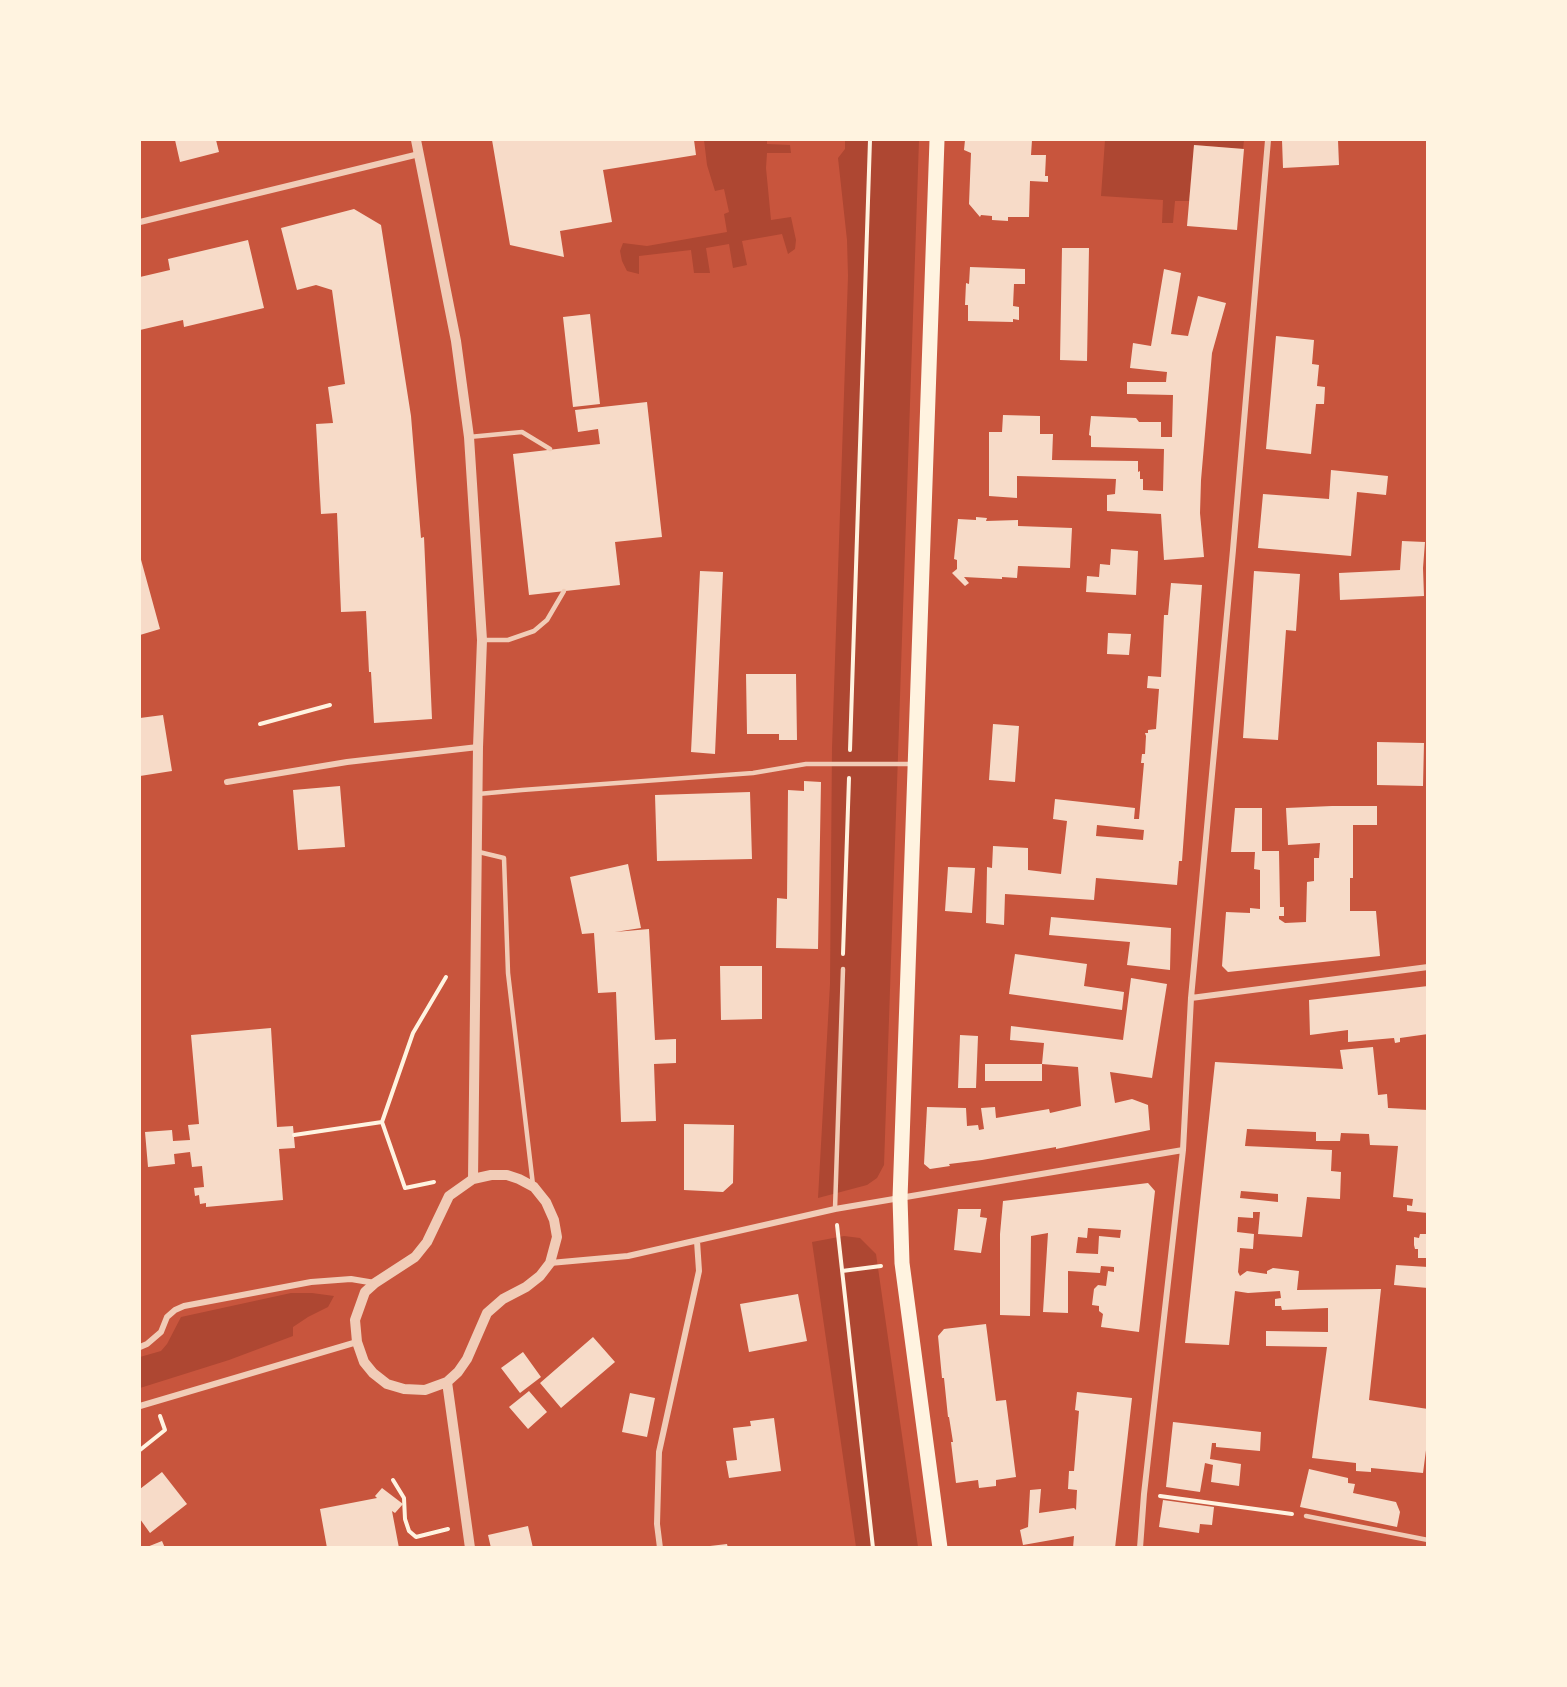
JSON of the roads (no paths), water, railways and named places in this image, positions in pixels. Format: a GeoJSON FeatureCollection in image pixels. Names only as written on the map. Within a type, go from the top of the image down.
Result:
{"type":"FeatureCollection","features":[{"type":"Feature","properties":{"kind":"main road"},"geometry":{"type":"LineString","coordinates":[[937,140],[900,1198],[902,1263],[940,1548]]}},
{"type":"Feature","properties":{"kind":"street"},"geometry":{"type":"LineString","coordinates":[[416,140],[456,341],[469,437],[482,640],[477,795],[473,1179]]}},
{"type":"Feature","properties":{"kind":"street"},"geometry":{"type":"LineString","coordinates":[[1140,1548],[1144,1494],[1183,1150],[1191,998],[1232,562],[1268,140]]}},
{"type":"Feature","properties":{"kind":"street"},"geometry":{"type":"LineString","coordinates":[[140,222],[419,154]]}},
{"type":"Feature","properties":{"kind":"street"},"geometry":{"type":"LineString","coordinates":[[227,782],[347,762],[478,747]]}},
{"type":"Feature","properties":{"kind":"street"},"geometry":{"type":"LineString","coordinates":[[1191,998],[1428,967]]}},
{"type":"Feature","properties":{"kind":"street"},"geometry":{"type":"LineString","coordinates":[[550,1263],[628,1256],[835,1209],[1183,1150]]}},
{"type":"Feature","properties":{"kind":"street"},"geometry":{"type":"LineString","coordinates":[[491,1175],[507,1175],[534,1187],[546,1202],[554,1220],[557,1237],[550,1263],[540,1276],[526,1287],[503,1299],[487,1313],[467,1359],[458,1372],[447,1382],[425,1389],[404,1389],[387,1384],[373,1373],[364,1362],[357,1342],[355,1320],[365,1292],[415,1257],[427,1242],[449,1196],[473,1179],[491,1175]]}},
{"type":"Feature","properties":{"kind":"street"},"geometry":{"type":"LineString","coordinates":[[660,1548],[657,1524],[659,1452],[699,1270],[697,1240]]}},
{"type":"Feature","properties":{"kind":"street"},"geometry":{"type":"LineString","coordinates":[[140,1347],[160,1332],[167,1317],[184,1306],[311,1282],[351,1279],[375,1283]]}},
{"type":"Feature","properties":{"kind":"street"},"geometry":{"type":"LineString","coordinates":[[140,1406],[357,1342]]}},
{"type":"Feature","properties":{"kind":"street"},"geometry":{"type":"LineString","coordinates":[[447,1382],[470,1548]]}},
{"type":"Feature","properties":{"kind":"lane"},"geometry":{"type":"LineString","coordinates":[[469,437],[522,432],[550,449]]}},
{"type":"Feature","properties":{"kind":"lane"},"geometry":{"type":"LineString","coordinates":[[482,640],[508,640],[534,631],[547,620],[564,591]]}},
{"type":"Feature","properties":{"kind":"lane"},"geometry":{"type":"LineString","coordinates":[[477,795],[522,789],[753,773],[806,764],[914,764]]}},
{"type":"Feature","properties":{"kind":"lane"},"geometry":{"type":"LineString","coordinates":[[477,851],[504,858],[508,973],[534,1187]]}},
{"type":"Feature","properties":{"kind":"lane"},"geometry":{"type":"LineString","coordinates":[[835,1209],[843,969]]}},
{"type":"Feature","properties":{"kind":"lane"},"geometry":{"type":"LineString","coordinates":[[1306,1516],[1428,1540]]}}]}
